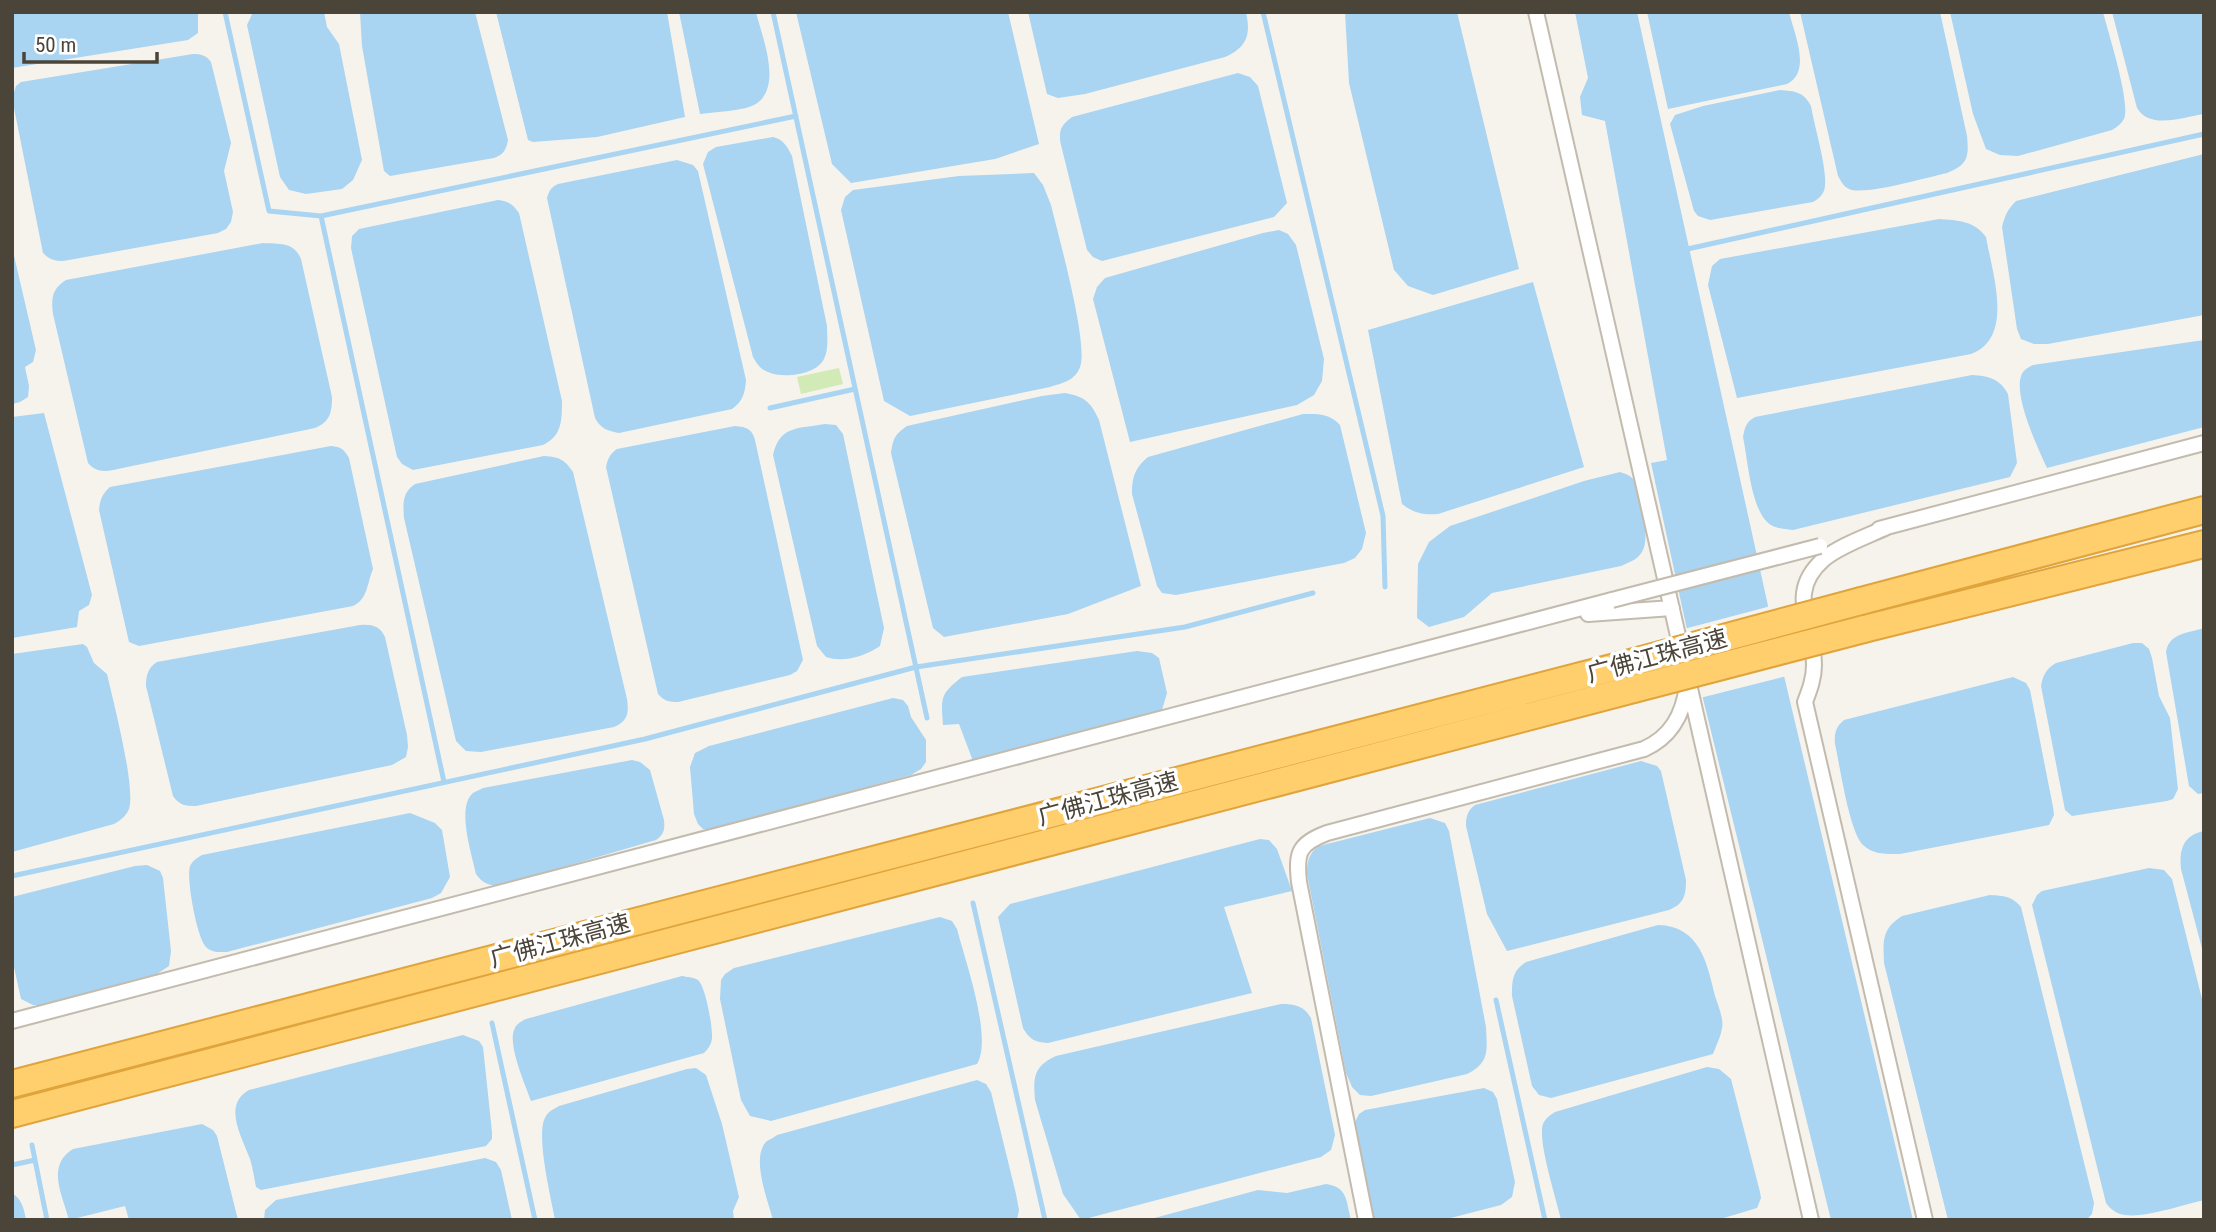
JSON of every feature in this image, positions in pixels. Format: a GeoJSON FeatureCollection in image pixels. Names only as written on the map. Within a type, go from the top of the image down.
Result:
{"type":"FeatureCollection","features":[{"type":"Feature","properties":{"kind":"highway","name":"广佛江珠高速"},"geometry":{"type":"LineString","coordinates":[[12,1114],[1629,677],[1861,601],[2204,510]]}},
{"type":"Feature","properties":{"kind":"highway","name":"广佛江珠高速"},"geometry":{"type":"LineString","coordinates":[[12,1084],[1629,677],[1864,629],[2204,544]]}},
{"type":"Feature","properties":{"kind":"street"},"geometry":{"type":"LineString","coordinates":[[1536,12],[1811,1220]]}},
{"type":"Feature","properties":{"kind":"street"},"geometry":{"type":"LineString","coordinates":[[12,1021],[2204,443]]}},
{"type":"Feature","properties":{"kind":"street"},"geometry":{"type":"LineString","coordinates":[[1887,527],[1825,557],[1808,576],[1802,598],[1814,663],[1812,683],[1805,702],[1925,1220]]}},
{"type":"Feature","properties":{"kind":"street"},"geometry":{"type":"LineString","coordinates":[[1551,616],[1672,608]]}},
{"type":"Feature","properties":{"kind":"street"},"geometry":{"type":"LineString","coordinates":[[1366,1220],[1299,882],[1301,850],[1312,839],[1327,833],[1644,750],[1655,744],[1675,724],[1685,700],[1687,675]]}},
{"type":"Feature","properties":{"kind":"green space"},"geometry":{"type":"Polygon","coordinates":[[[839,368],[843,384],[801,394],[797,377],[839,368]]]}},
{"type":"Feature","properties":{"kind":"water"},"geometry":{"type":"Polygon","coordinates":[[[12,12],[198,12],[198,33],[188,40],[12,68],[12,12]]]}},
{"type":"Feature","properties":{"kind":"water"},"geometry":{"type":"Polygon","coordinates":[[[253,12],[324,12],[327,27],[339,44],[362,160],[353,180],[342,189],[306,194],[289,190],[280,177],[247,25],[253,12]]]}},
{"type":"Feature","properties":{"kind":"water"},"geometry":{"type":"Polygon","coordinates":[[[360,12],[475,12],[508,140],[502,153],[494,158],[390,176],[384,171],[362,46],[360,12]]]}},
{"type":"Feature","properties":{"kind":"water"},"geometry":{"type":"Polygon","coordinates":[[[496,12],[667,12],[685,117],[597,137],[533,142],[528,140],[496,12]]]}},
{"type":"Feature","properties":{"kind":"water"},"geometry":{"type":"Polygon","coordinates":[[[679,12],[756,12],[768,62],[768,87],[763,97],[749,107],[700,114],[679,12]]]}},
{"type":"Feature","properties":{"kind":"water"},"geometry":{"type":"Polygon","coordinates":[[[796,12],[1008,12],[1039,144],[995,159],[851,183],[832,164],[796,12]]]}},
{"type":"Feature","properties":{"kind":"water"},"geometry":{"type":"Polygon","coordinates":[[[1028,12],[1246,12],[1248,27],[1243,44],[1225,57],[1085,94],[1058,98],[1047,94],[1028,12]]]}},
{"type":"Feature","properties":{"kind":"water"},"geometry":{"type":"Polygon","coordinates":[[[1345,12],[1457,12],[1519,269],[1433,295],[1408,286],[1394,270],[1349,83],[1345,12]]]}},
{"type":"Feature","properties":{"kind":"water"},"geometry":{"type":"Polygon","coordinates":[[[1575,12],[1637,12],[1776,642],[1913,1220],[1831,1220],[1694,662],[1651,463],[1667,460],[1605,121],[1582,115],[1580,97],[1588,78],[1575,12]]]}},
{"type":"Feature","properties":{"kind":"water"},"geometry":{"type":"Polygon","coordinates":[[[1647,12],[1789,12],[1799,51],[1799,71],[1787,84],[1668,109],[1647,12]]]}},
{"type":"Feature","properties":{"kind":"water"},"geometry":{"type":"Polygon","coordinates":[[[1800,12],[1940,12],[1967,136],[1968,150],[1963,163],[1947,173],[1882,188],[1857,190],[1845,186],[1838,176],[1800,12]]]}},
{"type":"Feature","properties":{"kind":"water"},"geometry":{"type":"Polygon","coordinates":[[[1950,12],[2103,12],[2122,83],[2124,119],[2112,130],[2018,156],[2000,155],[1986,149],[1973,114],[1950,12]]]}},
{"type":"Feature","properties":{"kind":"water"},"geometry":{"type":"Polygon","coordinates":[[[2112,12],[2204,12],[2204,114],[2168,120],[2150,119],[2143,115],[2137,108],[2112,12]]]}},
{"type":"Feature","properties":{"kind":"water"},"geometry":{"type":"Polygon","coordinates":[[[193,54],[203,55],[211,62],[231,143],[224,171],[233,212],[226,229],[218,233],[65,261],[46,256],[43,253],[12,98],[16,86],[21,82],[193,54]]]}},
{"type":"Feature","properties":{"kind":"water"},"geometry":{"type":"Polygon","coordinates":[[[1238,73],[1250,77],[1258,86],[1287,203],[1274,217],[1102,261],[1093,257],[1087,250],[1061,145],[1060,132],[1063,126],[1072,117],[1238,73]]]}},
{"type":"Feature","properties":{"kind":"water"},"geometry":{"type":"Polygon","coordinates":[[[1780,90],[1798,93],[1811,106],[1824,168],[1823,193],[1813,202],[1710,220],[1698,216],[1694,211],[1670,124],[1675,115],[1703,106],[1780,90]]]}},
{"type":"Feature","properties":{"kind":"water"},"geometry":{"type":"Polygon","coordinates":[[[773,137],[785,144],[792,156],[827,326],[824,359],[814,369],[790,375],[765,371],[753,357],[703,164],[708,152],[716,147],[773,137]]]}},
{"type":"Feature","properties":{"kind":"water"},"geometry":{"type":"Polygon","coordinates":[[[2204,154],[2204,315],[2048,344],[2034,344],[2021,339],[2017,329],[2002,227],[2007,212],[2016,201],[2204,154]]]}},
{"type":"Feature","properties":{"kind":"water"},"geometry":{"type":"Polygon","coordinates":[[[677,160],[693,165],[698,171],[746,380],[745,389],[741,400],[732,409],[619,433],[602,427],[595,418],[547,198],[558,184],[677,160]]]}},
{"type":"Feature","properties":{"kind":"water"},"geometry":{"type":"Polygon","coordinates":[[[1034,173],[1043,185],[1051,205],[1072,289],[1082,355],[1078,372],[1068,381],[1050,387],[910,416],[884,401],[841,210],[845,197],[853,190],[959,176],[1034,173]]]}},
{"type":"Feature","properties":{"kind":"water"},"geometry":{"type":"Polygon","coordinates":[[[498,200],[515,207],[519,213],[562,401],[560,427],[554,437],[543,445],[413,470],[402,464],[397,457],[351,248],[352,236],[359,229],[498,200]]]}},
{"type":"Feature","properties":{"kind":"water"},"geometry":{"type":"Polygon","coordinates":[[[1939,219],[1971,225],[1986,237],[1995,285],[1997,319],[1993,334],[1985,346],[1971,354],[1737,398],[1708,285],[1712,266],[1720,259],[1939,219]]]}},
{"type":"Feature","properties":{"kind":"water"},"geometry":{"type":"Polygon","coordinates":[[[1279,230],[1288,234],[1296,245],[1324,359],[1322,381],[1314,395],[1297,405],[1130,442],[1093,299],[1097,287],[1105,278],[1279,230]]]}},
{"type":"Feature","properties":{"kind":"water"},"geometry":{"type":"Polygon","coordinates":[[[263,243],[290,247],[301,259],[332,397],[331,412],[327,420],[315,428],[113,470],[93,468],[88,463],[53,314],[55,290],[66,280],[263,243]]]}},
{"type":"Feature","properties":{"kind":"water"},"geometry":{"type":"Polygon","coordinates":[[[12,247],[36,350],[33,362],[25,367],[28,397],[12,404],[12,247]]]}},
{"type":"Feature","properties":{"kind":"water"},"geometry":{"type":"Polygon","coordinates":[[[1533,282],[1584,467],[1438,514],[1423,514],[1410,509],[1402,504],[1368,330],[1533,282]]]}},
{"type":"Feature","properties":{"kind":"water"},"geometry":{"type":"Polygon","coordinates":[[[2204,340],[2204,427],[2047,468],[2028,423],[2021,397],[2021,376],[2026,369],[2033,365],[2204,340]]]}},
{"type":"Feature","properties":{"kind":"water"},"geometry":{"type":"Polygon","coordinates":[[[1972,375],[1993,379],[2008,394],[2017,463],[2010,477],[1793,530],[1771,525],[1764,519],[1755,498],[1743,437],[1746,425],[1752,419],[1972,375]]]}},
{"type":"Feature","properties":{"kind":"water"},"geometry":{"type":"Polygon","coordinates":[[[1065,393],[1086,401],[1099,420],[1141,586],[1068,614],[944,637],[933,628],[891,453],[895,437],[907,426],[1065,393]]]}},
{"type":"Feature","properties":{"kind":"water"},"geometry":{"type":"Polygon","coordinates":[[[44,413],[92,595],[89,605],[79,611],[77,627],[12,638],[12,417],[44,413]]]}},
{"type":"Feature","properties":{"kind":"water"},"geometry":{"type":"Polygon","coordinates":[[[1303,414],[1327,416],[1340,425],[1366,533],[1362,549],[1355,558],[1344,563],[1176,595],[1162,593],[1157,586],[1132,494],[1134,478],[1140,465],[1148,457],[1303,414]]]}},
{"type":"Feature","properties":{"kind":"water"},"geometry":{"type":"Polygon","coordinates":[[[825,424],[836,425],[843,434],[884,628],[880,646],[868,653],[847,659],[826,657],[817,646],[773,455],[776,445],[785,433],[825,424]]]}},
{"type":"Feature","properties":{"kind":"water"},"geometry":{"type":"Polygon","coordinates":[[[735,426],[748,429],[755,440],[803,660],[797,671],[790,675],[678,702],[669,701],[658,694],[606,467],[610,456],[617,449],[735,426]]]}},
{"type":"Feature","properties":{"kind":"water"},"geometry":{"type":"Polygon","coordinates":[[[331,446],[342,449],[349,458],[373,569],[364,595],[358,603],[139,646],[129,642],[99,510],[102,497],[110,487],[331,446]]]}},
{"type":"Feature","properties":{"kind":"water"},"geometry":{"type":"Polygon","coordinates":[[[544,456],[562,460],[573,472],[627,699],[627,712],[625,719],[614,727],[481,752],[466,751],[456,741],[404,518],[404,499],[415,484],[544,456]]]}},
{"type":"Feature","properties":{"kind":"water"},"geometry":{"type":"Polygon","coordinates":[[[1620,472],[1634,480],[1642,504],[1646,535],[1645,544],[1637,558],[1621,566],[1492,593],[1464,617],[1429,627],[1417,618],[1418,564],[1429,542],[1450,526],[1584,481],[1620,472]]]}},
{"type":"Feature","properties":{"kind":"water"},"geometry":{"type":"Polygon","coordinates":[[[360,625],[375,626],[385,637],[407,735],[406,757],[392,765],[196,806],[183,804],[175,799],[146,686],[148,672],[154,664],[360,625]]]}},
{"type":"Feature","properties":{"kind":"water"},"geometry":{"type":"Polygon","coordinates":[[[2204,628],[2204,793],[2198,794],[2189,786],[2166,652],[2175,637],[2204,628]]]}},
{"type":"Feature","properties":{"kind":"water"},"geometry":{"type":"Polygon","coordinates":[[[2142,643],[2149,649],[2152,658],[2159,696],[2170,718],[2178,789],[2173,799],[2167,801],[2072,816],[2065,810],[2041,686],[2043,679],[2047,670],[2056,663],[2142,643]]]}},
{"type":"Feature","properties":{"kind":"water"},"geometry":{"type":"Polygon","coordinates":[[[83,644],[94,663],[107,674],[127,764],[129,809],[123,818],[114,824],[12,852],[12,654],[83,644]]]}},
{"type":"Feature","properties":{"kind":"water"},"geometry":{"type":"Polygon","coordinates":[[[1137,651],[1152,653],[1159,658],[1167,693],[1162,710],[1155,715],[973,761],[959,724],[943,725],[944,697],[949,688],[962,677],[1137,651]]]}},
{"type":"Feature","properties":{"kind":"water"},"geometry":{"type":"Polygon","coordinates":[[[2013,677],[2026,683],[2030,690],[2053,807],[2054,815],[2049,825],[1900,854],[1876,852],[1863,845],[1849,813],[1835,744],[1836,730],[1841,723],[1844,720],[2013,677]]]}},
{"type":"Feature","properties":{"kind":"water"},"geometry":{"type":"Polygon","coordinates":[[[893,698],[903,700],[908,706],[911,717],[926,740],[926,762],[921,769],[911,775],[713,829],[703,829],[698,824],[694,814],[690,767],[695,753],[709,746],[893,698]]]}},
{"type":"Feature","properties":{"kind":"water"},"geometry":{"type":"Polygon","coordinates":[[[632,760],[640,762],[650,770],[664,820],[663,832],[659,838],[499,886],[486,883],[478,877],[465,820],[468,800],[473,793],[483,788],[632,760]]]}},
{"type":"Feature","properties":{"kind":"water"},"geometry":{"type":"Polygon","coordinates":[[[1641,761],[1657,766],[1661,771],[1686,880],[1685,895],[1681,902],[1669,910],[1507,951],[1487,914],[1466,826],[1470,810],[1475,805],[1641,761]]]}},
{"type":"Feature","properties":{"kind":"water"},"geometry":{"type":"Polygon","coordinates":[[[410,813],[435,823],[442,830],[450,877],[441,893],[432,898],[227,952],[213,951],[206,947],[196,921],[191,895],[190,866],[197,858],[410,813]]]}},
{"type":"Feature","properties":{"kind":"water"},"geometry":{"type":"Polygon","coordinates":[[[1430,818],[1445,823],[1449,831],[1486,1027],[1485,1055],[1480,1065],[1467,1074],[1371,1096],[1360,1095],[1352,1087],[1346,1073],[1307,874],[1308,861],[1319,846],[1430,818]]]}},
{"type":"Feature","properties":{"kind":"water"},"geometry":{"type":"Polygon","coordinates":[[[2204,831],[2204,956],[2181,862],[2184,844],[2191,836],[2204,831]]]}},
{"type":"Feature","properties":{"kind":"water"},"geometry":{"type":"Polygon","coordinates":[[[1260,839],[1269,840],[1277,849],[1292,891],[1224,907],[1252,993],[1048,1043],[1036,1041],[1028,1035],[1023,1028],[998,917],[1010,904],[1260,839]]]}},
{"type":"Feature","properties":{"kind":"water"},"geometry":{"type":"Polygon","coordinates":[[[147,865],[160,871],[163,878],[171,951],[169,966],[157,974],[41,1005],[33,1005],[21,999],[12,958],[12,897],[147,865]]]}},
{"type":"Feature","properties":{"kind":"water"},"geometry":{"type":"Polygon","coordinates":[[[2149,868],[2164,870],[2172,879],[2204,1007],[2204,1200],[2153,1213],[2125,1215],[2114,1211],[2106,1203],[2032,905],[2042,891],[2149,868]]]}},
{"type":"Feature","properties":{"kind":"water"},"geometry":{"type":"Polygon","coordinates":[[[1990,895],[2007,897],[2021,907],[2094,1203],[2092,1214],[2086,1220],[1948,1220],[1884,963],[1884,941],[1887,931],[1902,916],[1990,895]]]}},
{"type":"Feature","properties":{"kind":"water"},"geometry":{"type":"Polygon","coordinates":[[[940,917],[952,921],[957,929],[971,978],[982,1036],[977,1064],[771,1121],[750,1116],[741,1100],[720,999],[721,980],[725,974],[734,968],[940,917]]]}},
{"type":"Feature","properties":{"kind":"water"},"geometry":{"type":"Polygon","coordinates":[[[1658,925],[1684,932],[1705,959],[1722,1020],[1721,1034],[1713,1054],[1551,1098],[1539,1095],[1532,1086],[1512,996],[1515,973],[1526,962],[1658,925]]]}},
{"type":"Feature","properties":{"kind":"water"},"geometry":{"type":"Polygon","coordinates":[[[682,976],[698,980],[706,999],[712,1039],[704,1053],[531,1101],[513,1045],[514,1030],[518,1023],[682,976]]]}},
{"type":"Feature","properties":{"kind":"water"},"geometry":{"type":"Polygon","coordinates":[[[1281,1004],[1299,1006],[1311,1018],[1335,1135],[1331,1150],[1321,1157],[1081,1220],[1063,1194],[1035,1100],[1034,1085],[1039,1068],[1056,1056],[1281,1004]]]}},
{"type":"Feature","properties":{"kind":"water"},"geometry":{"type":"Polygon","coordinates":[[[463,1035],[479,1041],[483,1047],[492,1132],[492,1139],[486,1146],[261,1190],[256,1187],[235,1113],[241,1096],[249,1090],[463,1035]]]}},
{"type":"Feature","properties":{"kind":"water"},"geometry":{"type":"Polygon","coordinates":[[[1707,1067],[1719,1069],[1731,1079],[1760,1192],[1757,1208],[1717,1220],[1561,1220],[1543,1143],[1543,1124],[1546,1119],[1555,1112],[1707,1067]]]}},
{"type":"Feature","properties":{"kind":"water"},"geometry":{"type":"Polygon","coordinates":[[[696,1068],[706,1075],[722,1124],[739,1197],[733,1211],[734,1220],[555,1220],[542,1141],[542,1129],[548,1113],[559,1106],[696,1068]]]}},
{"type":"Feature","properties":{"kind":"water"},"geometry":{"type":"Polygon","coordinates":[[[977,1080],[986,1084],[991,1092],[1016,1194],[1019,1210],[1017,1220],[773,1220],[760,1168],[762,1148],[767,1141],[777,1135],[977,1080]]]}},
{"type":"Feature","properties":{"kind":"water"},"geometry":{"type":"Polygon","coordinates":[[[1484,1088],[1493,1092],[1497,1099],[1515,1182],[1512,1197],[1501,1205],[1443,1220],[1374,1220],[1353,1126],[1359,1114],[1365,1110],[1484,1088]]]}},
{"type":"Feature","properties":{"kind":"water"},"geometry":{"type":"Polygon","coordinates":[[[202,1124],[213,1130],[217,1136],[238,1220],[129,1220],[125,1206],[69,1220],[60,1191],[58,1172],[65,1156],[73,1149],[202,1124]]]}},
{"type":"Feature","properties":{"kind":"water"},"geometry":{"type":"Polygon","coordinates":[[[485,1158],[496,1162],[501,1170],[512,1220],[264,1220],[265,1210],[276,1200],[485,1158]]]}},
{"type":"Feature","properties":{"kind":"water"},"geometry":{"type":"Polygon","coordinates":[[[1326,1184],[1342,1192],[1351,1220],[1147,1220],[1258,1190],[1287,1193],[1326,1184]]]}},
{"type":"Feature","properties":{"kind":"water"},"geometry":{"type":"Polygon","coordinates":[[[12,1193],[20,1201],[26,1220],[12,1220],[12,1193]]]}},
{"type":"Feature","properties":{"kind":"pier"},"geometry":{"type":"Polygon","coordinates":[[[1771,606],[1787,676],[1700,698],[1684,629],[1771,606]]]}},
{"type":"Feature","properties":{"kind":"waterway"},"geometry":{"type":"LineString","coordinates":[[225,12],[269,211],[321,216],[796,116]]}},
{"type":"Feature","properties":{"kind":"waterway"},"geometry":{"type":"LineString","coordinates":[[773,12],[927,718]]}},
{"type":"Feature","properties":{"kind":"waterway"},"geometry":{"type":"LineString","coordinates":[[1263,12],[1383,516],[1385,587]]}},
{"type":"Feature","properties":{"kind":"waterway"},"geometry":{"type":"LineString","coordinates":[[1683,250],[2204,134]]}},
{"type":"Feature","properties":{"kind":"waterway"},"geometry":{"type":"LineString","coordinates":[[321,216],[444,782]]}},
{"type":"Feature","properties":{"kind":"waterway"},"geometry":{"type":"LineString","coordinates":[[770,408],[855,389]]}},
{"type":"Feature","properties":{"kind":"waterway"},"geometry":{"type":"LineString","coordinates":[[12,876],[645,739],[916,667],[1185,627],[1313,593]]}},
{"type":"Feature","properties":{"kind":"waterway"},"geometry":{"type":"LineString","coordinates":[[973,903],[1045,1220]]}},
{"type":"Feature","properties":{"kind":"waterway"},"geometry":{"type":"LineString","coordinates":[[1496,1000],[1545,1220]]}},
{"type":"Feature","properties":{"kind":"waterway"},"geometry":{"type":"LineString","coordinates":[[492,1023],[535,1220]]}},
{"type":"Feature","properties":{"kind":"waterway"},"geometry":{"type":"LineString","coordinates":[[32,1145],[47,1220]]}},
{"type":"Feature","properties":{"kind":"waterway"},"geometry":{"type":"LineString","coordinates":[[12,1165],[35,1160]]}}]}
